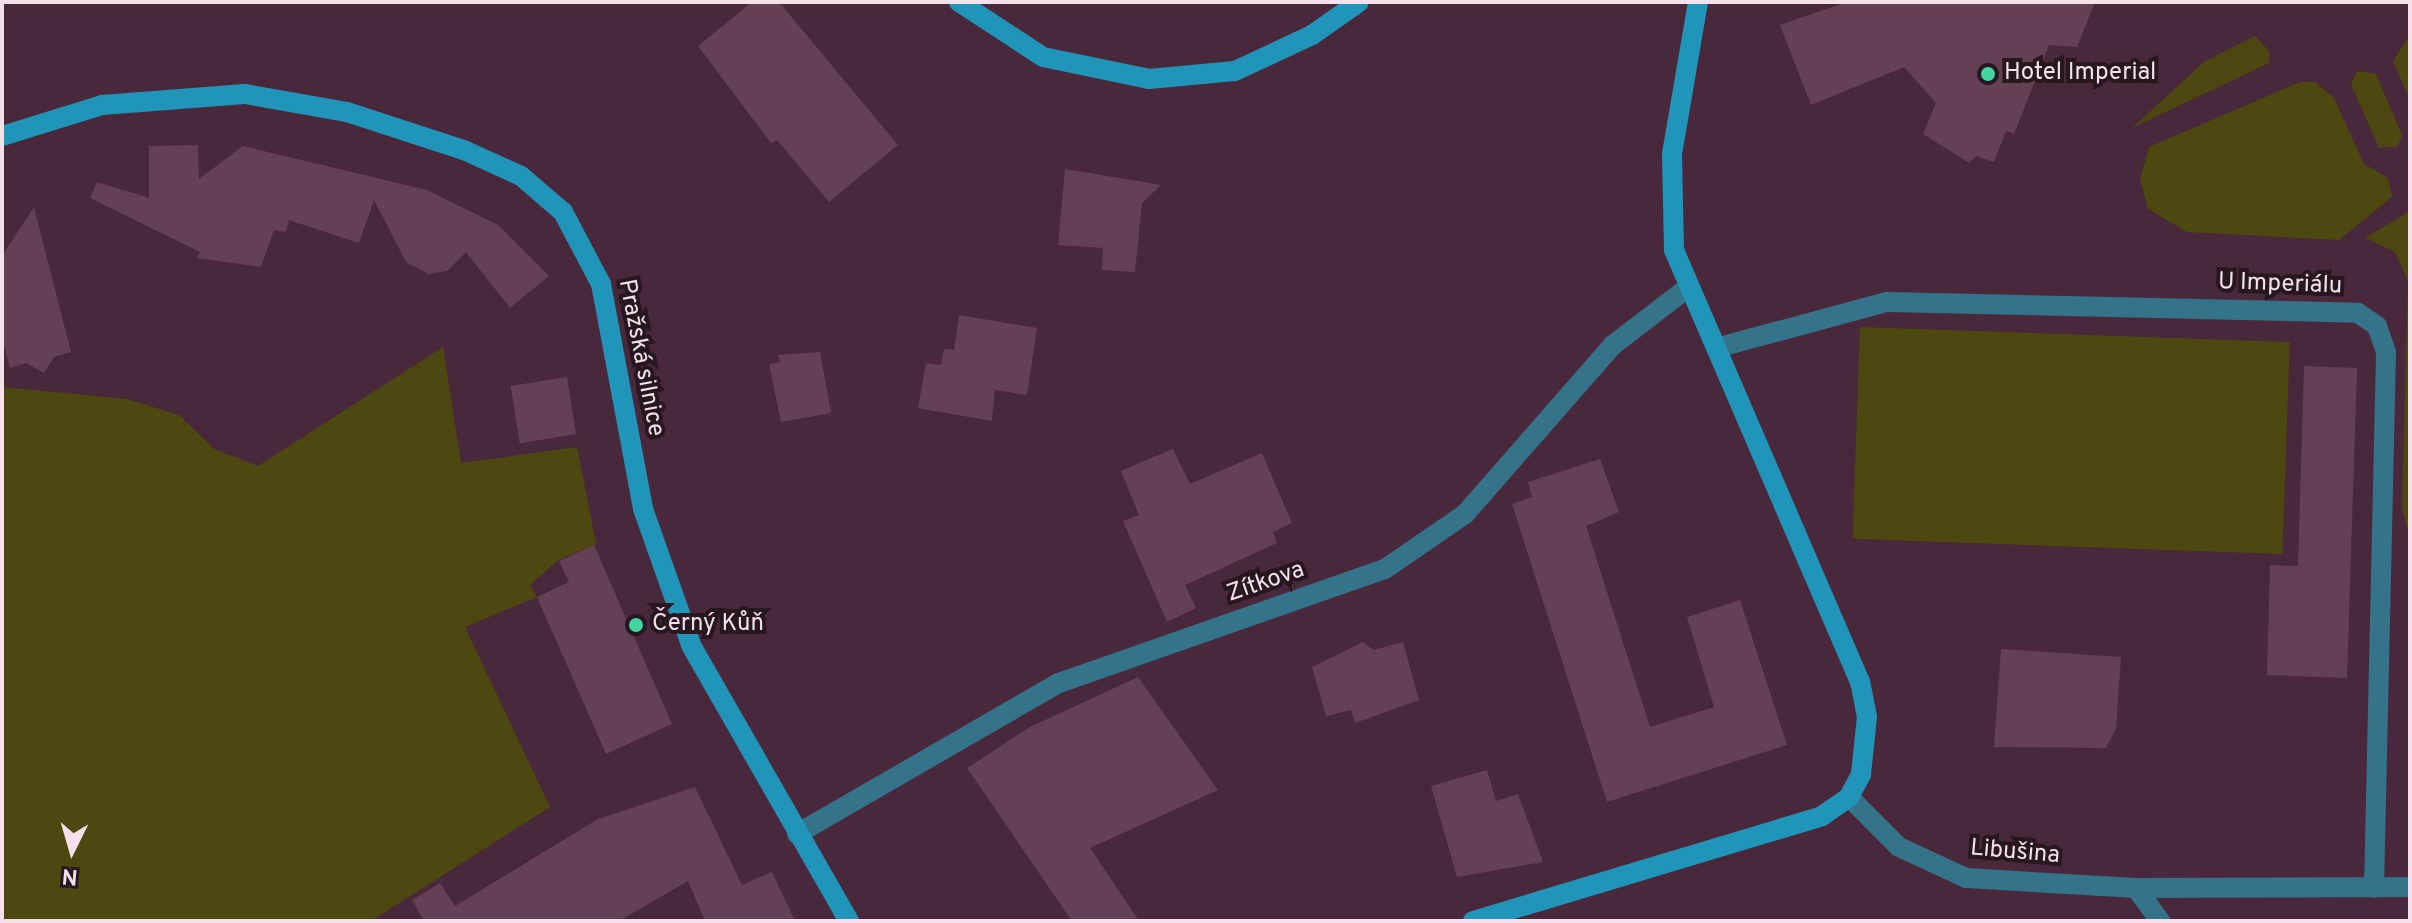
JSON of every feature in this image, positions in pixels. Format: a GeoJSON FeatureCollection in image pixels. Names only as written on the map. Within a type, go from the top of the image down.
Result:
{"type":"FeatureCollection","features":[{"type":"Feature","properties":{"kind":"street"},"geometry":{"type":"LineString","coordinates":[[959,2],[1043,57],[1149,79],[1235,71],[1312,35],[1359,2]]}},
{"type":"Feature","properties":{"kind":"street"},"geometry":{"type":"LineString","coordinates":[[1473,921],[1822,816],[1849,797],[1866,748],[1860,682],[1716,348],[1686,289],[1669,208],[1698,2]]}},
{"type":"Feature","properties":{"kind":"street","name":"Pražská silnice"},"geometry":{"type":"LineString","coordinates":[[2,136],[102,105],[245,94],[347,112],[466,151],[521,176],[563,212],[601,284],[643,509],[692,647],[849,921]]}},
{"type":"Feature","properties":{"kind":"street","name":"Zítkova"},"geometry":{"type":"LineString","coordinates":[[797,834],[1059,683],[1385,569],[1465,514],[1613,345],[1686,289]]}},
{"type":"Feature","properties":{"kind":"street","name":"U Imperiálu"},"geometry":{"type":"LineString","coordinates":[[1716,348],[1887,302],[2358,313],[2377,326],[2386,352],[2374,888]]}},
{"type":"Feature","properties":{"kind":"street","name":"Libušina"},"geometry":{"type":"LineString","coordinates":[[1849,797],[1899,847],[1966,878],[2136,888],[2410,887]]}},
{"type":"Feature","properties":{"kind":"street"},"geometry":{"type":"LineString","coordinates":[[2136,888],[2160,921]]}},
{"type":"Feature","properties":{"kind":"shaded area"},"geometry":{"type":"Polygon","coordinates":[[[2410,35],[2410,100],[2393,61],[2410,35]]]}},
{"type":"Feature","properties":{"kind":"shaded area"},"geometry":{"type":"Polygon","coordinates":[[[2255,36],[2269,51],[2269,63],[2132,128],[2204,62],[2255,36]]]}},
{"type":"Feature","properties":{"kind":"shaded area"},"geometry":{"type":"Polygon","coordinates":[[[2357,71],[2376,74],[2402,135],[2398,146],[2379,148],[2351,84],[2357,71]]]}},
{"type":"Feature","properties":{"kind":"shaded area"},"geometry":{"type":"Polygon","coordinates":[[[2300,82],[2315,82],[2334,98],[2364,164],[2388,178],[2392,197],[2339,240],[2187,232],[2148,209],[2140,179],[2149,147],[2300,82]]]}},
{"type":"Feature","properties":{"kind":"shaded area"},"geometry":{"type":"Polygon","coordinates":[[[2410,211],[2410,540],[2402,507],[2408,281],[2395,252],[2365,238],[2410,211]]]}},
{"type":"Feature","properties":{"kind":"shaded area"},"geometry":{"type":"Polygon","coordinates":[[[1860,327],[2290,342],[2282,554],[1853,539],[1860,327]]]}},
{"type":"Feature","properties":{"kind":"shaded area"},"geometry":{"type":"Polygon","coordinates":[[[443,347],[461,463],[577,447],[596,544],[558,560],[530,585],[537,597],[465,627],[550,807],[371,921],[2,921],[2,387],[127,399],[179,415],[214,449],[258,466],[443,347]]]}},
{"type":"Feature","properties":{"kind":"building"},"geometry":{"type":"Polygon","coordinates":[[[752,2],[779,2],[898,145],[829,202],[777,140],[771,143],[698,46],[752,2]]]}},
{"type":"Feature","properties":{"kind":"building"},"geometry":{"type":"Polygon","coordinates":[[[1847,2],[2095,2],[2077,47],[2049,45],[2014,134],[2006,131],[1994,162],[1976,156],[1969,163],[1923,134],[1936,103],[1904,67],[1811,105],[1780,25],[1847,2]]]}},
{"type":"Feature","properties":{"kind":"building"},"geometry":{"type":"Polygon","coordinates":[[[198,145],[199,179],[243,146],[427,190],[498,225],[549,276],[510,308],[466,252],[447,271],[429,274],[406,262],[374,200],[359,243],[289,220],[286,232],[274,230],[261,267],[197,258],[200,252],[90,198],[97,182],[149,198],[149,146],[198,145]]]}},
{"type":"Feature","properties":{"kind":"building"},"geometry":{"type":"Polygon","coordinates":[[[1065,169],[1161,185],[1142,203],[1135,272],[1102,270],[1103,248],[1058,245],[1065,169]]]}},
{"type":"Feature","properties":{"kind":"building"},"geometry":{"type":"Polygon","coordinates":[[[34,207],[71,352],[54,357],[44,373],[26,363],[10,368],[2,337],[2,256],[34,207]]]}},
{"type":"Feature","properties":{"kind":"building"},"geometry":{"type":"Polygon","coordinates":[[[959,315],[1037,328],[1027,395],[995,390],[992,421],[918,408],[926,363],[941,365],[944,349],[954,350],[959,315]]]}},
{"type":"Feature","properties":{"kind":"building"},"geometry":{"type":"Polygon","coordinates":[[[820,352],[831,413],[781,422],[769,364],[780,362],[778,355],[820,352]]]}},
{"type":"Feature","properties":{"kind":"building"},"geometry":{"type":"Polygon","coordinates":[[[2304,366],[2357,368],[2347,678],[2267,675],[2270,565],[2298,566],[2304,366]]]}},
{"type":"Feature","properties":{"kind":"building"},"geometry":{"type":"Polygon","coordinates":[[[567,377],[576,434],[520,443],[511,386],[567,377]]]}},
{"type":"Feature","properties":{"kind":"building"},"geometry":{"type":"Polygon","coordinates":[[[1173,449],[1190,484],[1262,453],[1292,523],[1273,532],[1277,543],[1185,585],[1196,608],[1167,622],[1123,521],[1139,515],[1121,471],[1173,449]]]}},
{"type":"Feature","properties":{"kind":"building"},"geometry":{"type":"Polygon","coordinates":[[[1600,459],[1619,512],[1586,526],[1650,727],[1714,707],[1687,617],[1740,600],[1787,745],[1607,802],[1512,504],[1532,497],[1528,482],[1600,459]]]}},
{"type":"Feature","properties":{"kind":"building"},"geometry":{"type":"Polygon","coordinates":[[[594,545],[672,724],[606,754],[537,597],[569,582],[559,561],[594,545]]]}},
{"type":"Feature","properties":{"kind":"building"},"geometry":{"type":"Polygon","coordinates":[[[1363,642],[1374,650],[1403,642],[1419,700],[1355,723],[1351,710],[1326,716],[1312,667],[1363,642]]]}},
{"type":"Feature","properties":{"kind":"building"},"geometry":{"type":"Polygon","coordinates":[[[2001,649],[2121,657],[2116,729],[2106,748],[1994,747],[2001,649]]]}},
{"type":"Feature","properties":{"kind":"building"},"geometry":{"type":"Polygon","coordinates":[[[1138,677],[1218,790],[1090,848],[1139,921],[1072,921],[967,768],[1030,727],[1138,677]]]}},
{"type":"Feature","properties":{"kind":"building"},"geometry":{"type":"Polygon","coordinates":[[[1487,770],[1496,801],[1518,794],[1543,862],[1457,877],[1431,786],[1487,770]]]}},
{"type":"Feature","properties":{"kind":"building"},"geometry":{"type":"Polygon","coordinates":[[[695,787],[742,885],[772,872],[795,921],[705,921],[688,881],[619,921],[424,921],[412,900],[440,883],[455,906],[598,819],[695,787]]]}},
{"type":"Feature","properties":{"kind":"place","name":"Hotel Imperial"},"geometry":{"type":"Point","coordinates":[1988,74]}},
{"type":"Feature","properties":{"kind":"place","name":"Černý Kůň"},"geometry":{"type":"Point","coordinates":[636,625]}}]}
